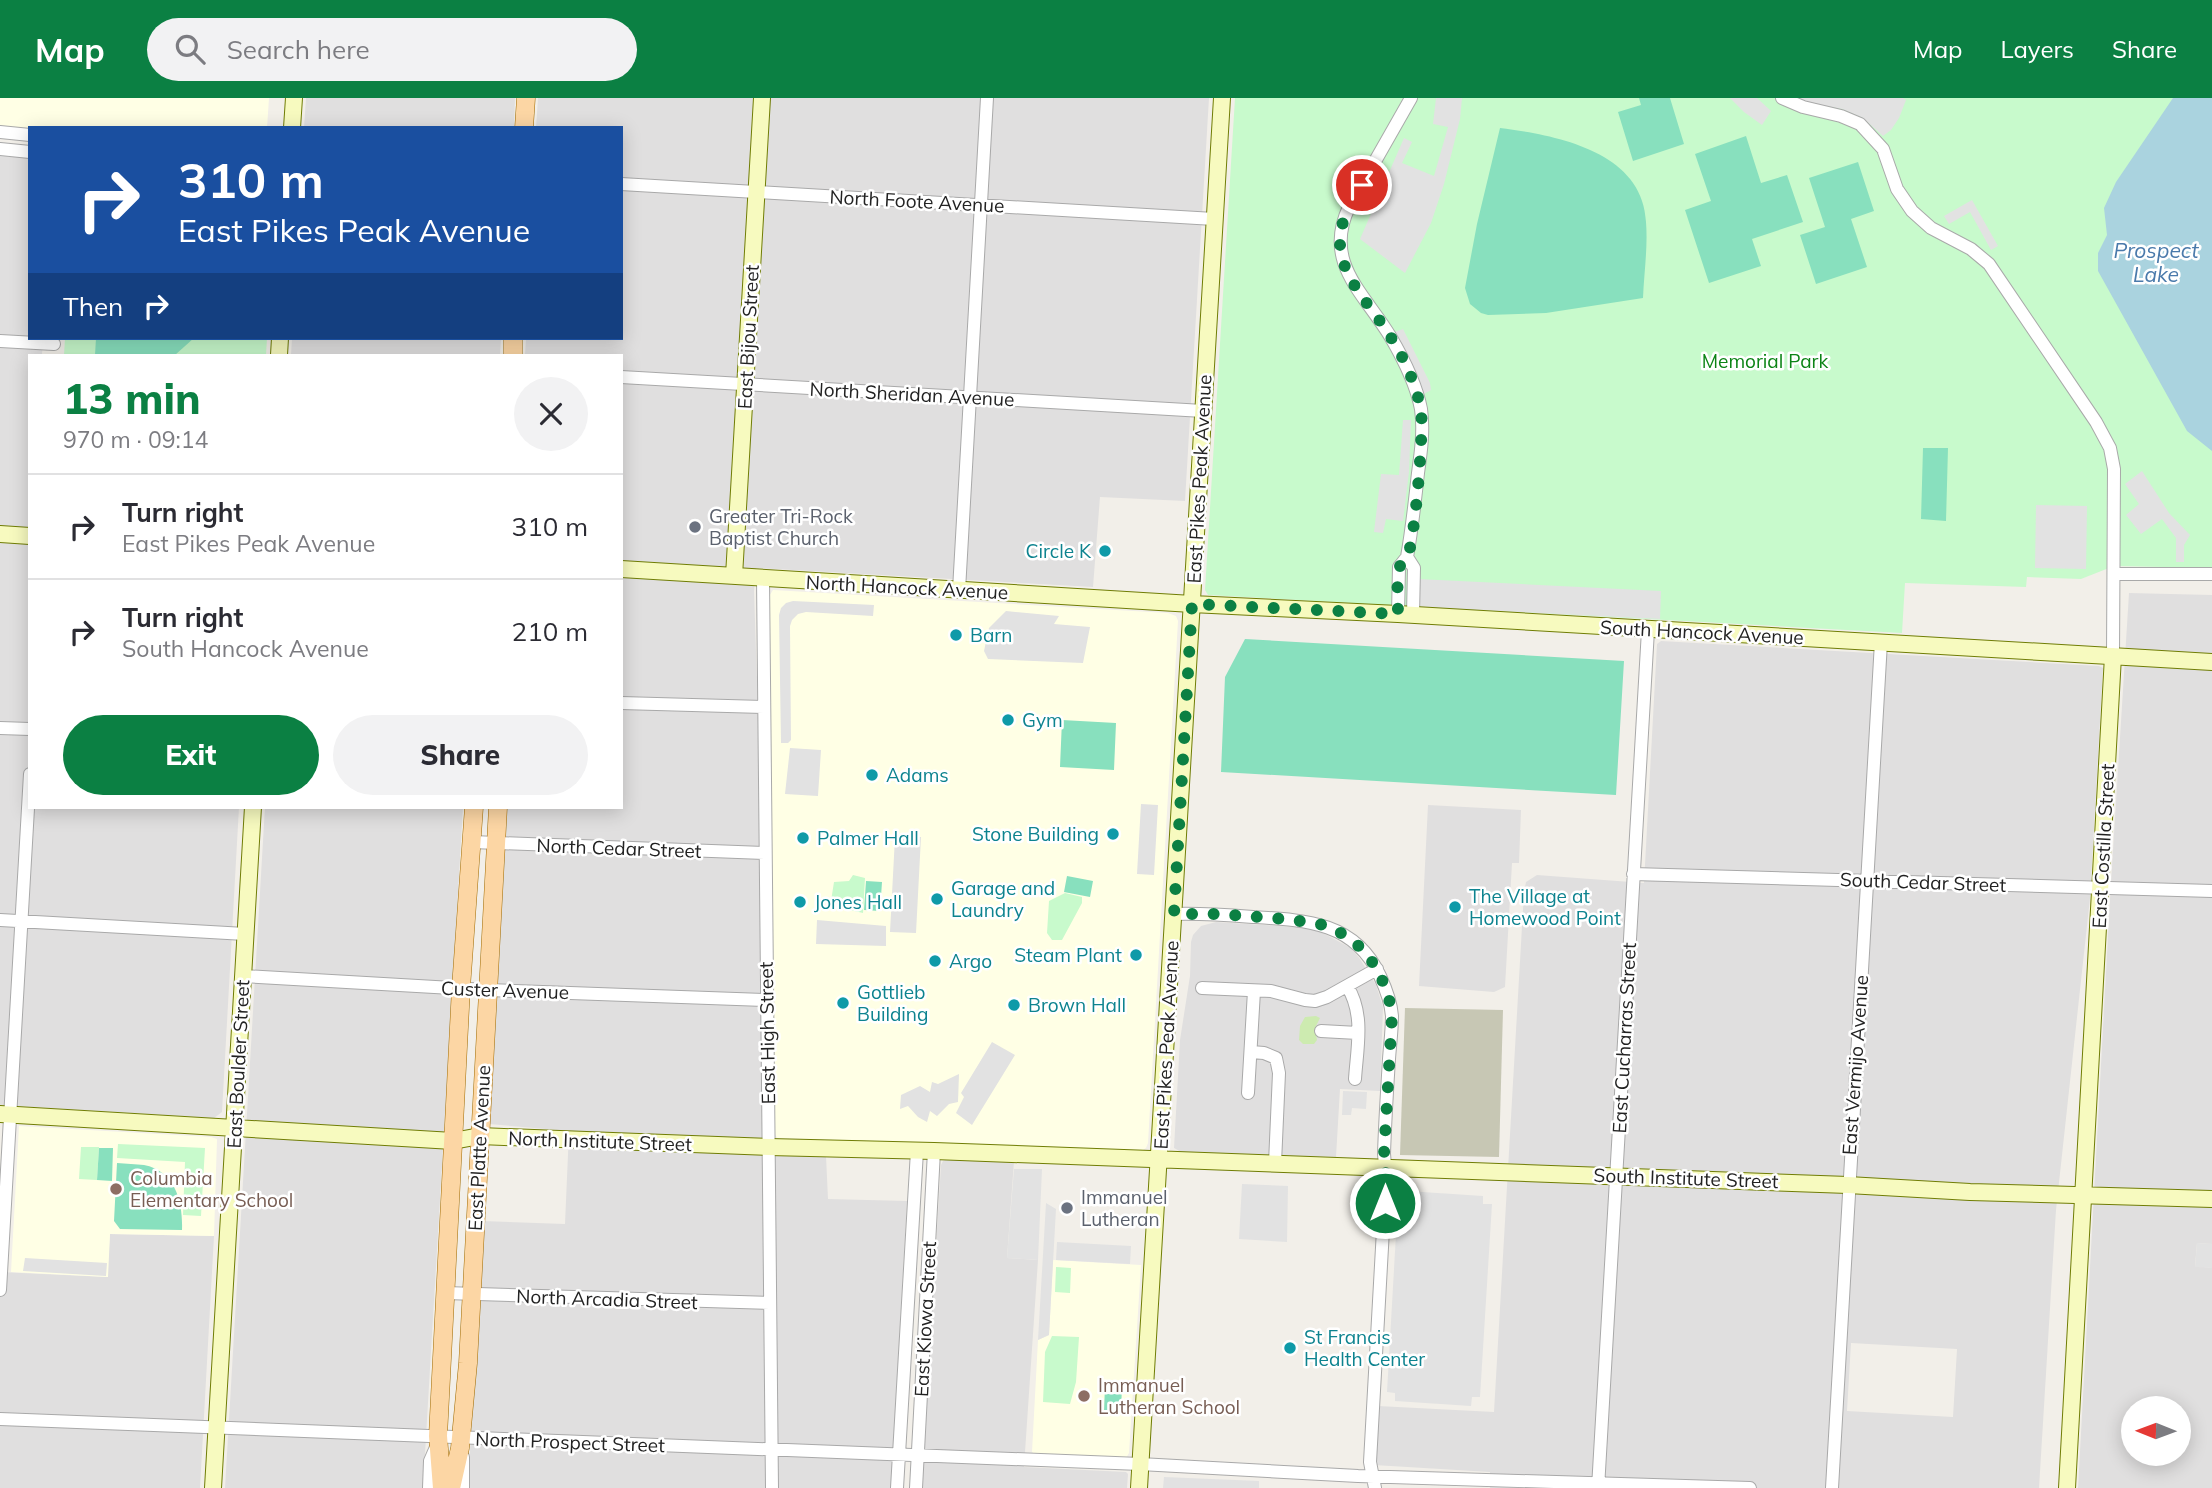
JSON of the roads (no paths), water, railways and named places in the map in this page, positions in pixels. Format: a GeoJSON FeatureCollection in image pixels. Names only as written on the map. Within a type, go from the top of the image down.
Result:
{"type":"FeatureCollection","features":[{"type":"Feature","properties":{"kind":"main road"},"geometry":{"type":"LineString","coordinates":[[524,126],[526,98]]}},
{"type":"Feature","properties":{"kind":"main road","name":"East Platte Avenue"},"geometry":{"type":"LineString","coordinates":[[442,1488],[438,1441],[461,988],[474,809]]}},
{"type":"Feature","properties":{"kind":"main road","name":"East Platte Avenue"},"geometry":{"type":"LineString","coordinates":[[451,1488],[461,1442],[498,809]]}},
{"type":"Feature","properties":{"kind":"street"},"geometry":{"type":"LineString","coordinates":[[292,126],[294,98]]}},
{"type":"Feature","properties":{"kind":"street","name":"East Bijou Street"},"geometry":{"type":"LineString","coordinates":[[734,576],[762,98]]}},
{"type":"Feature","properties":{"kind":"street"},"geometry":{"type":"LineString","coordinates":[[959,590],[987,98]]}},
{"type":"Feature","properties":{"kind":"street","name":"East Pikes Peak Avenue"},"geometry":{"type":"LineString","coordinates":[[1139,1488],[1222,98]]}},
{"type":"Feature","properties":{"kind":"street"},"geometry":{"type":"LineString","coordinates":[[1405,614],[1399,566],[1407,557],[1412,530],[1422,443],[1421,409],[1410,375],[1394,342],[1347,272],[1340,250],[1340,238],[1349,207],[1411,98]]}},
{"type":"Feature","properties":{"kind":"street","name":"East Costilla Street"},"geometry":{"type":"LineString","coordinates":[[1782,98],[1860,124],[1883,149],[1897,189],[1912,211],[1931,228],[1983,258],[2096,422],[2110,448],[2115,469],[2113,656],[2067,1488]]}},
{"type":"Feature","properties":{"kind":"street"},"geometry":{"type":"LineString","coordinates":[[0,132],[28,135]]}},
{"type":"Feature","properties":{"kind":"street"},"geometry":{"type":"LineString","coordinates":[[0,149],[28,152]]}},
{"type":"Feature","properties":{"kind":"street","name":"North Foote Avenue"},"geometry":{"type":"LineString","coordinates":[[623,184],[1214,219]]}},
{"type":"Feature","properties":{"kind":"street"},"geometry":{"type":"LineString","coordinates":[[0,341],[54,346]]}},
{"type":"Feature","properties":{"kind":"street","name":"North Sheridan Avenue"},"geometry":{"type":"LineString","coordinates":[[623,377],[1203,411]]}},
{"type":"Feature","properties":{"kind":"street"},"geometry":{"type":"LineString","coordinates":[[0,534],[28,536]]}},
{"type":"Feature","properties":{"kind":"street","name":"North Hancock Avenue"},"geometry":{"type":"LineString","coordinates":[[623,569],[1192,604]]}},
{"type":"Feature","properties":{"kind":"street"},"geometry":{"type":"LineString","coordinates":[[2115,574],[2212,573]]}},
{"type":"Feature","properties":{"kind":"street","name":"East High Street"},"geometry":{"type":"LineString","coordinates":[[763,578],[772,1488]]}},
{"type":"Feature","properties":{"kind":"street","name":"South Hancock Avenue"},"geometry":{"type":"LineString","coordinates":[[1192,604],[1405,614],[2212,662]]}},
{"type":"Feature","properties":{"kind":"street","name":"East Cucharras Street"},"geometry":{"type":"LineString","coordinates":[[1598,1485],[1648,630]]}},
{"type":"Feature","properties":{"kind":"street","name":"East Vermijo Avenue"},"geometry":{"type":"LineString","coordinates":[[1832,1488],[1881,642]]}},
{"type":"Feature","properties":{"kind":"street"},"geometry":{"type":"LineString","coordinates":[[623,703],[763,707]]}},
{"type":"Feature","properties":{"kind":"street"},"geometry":{"type":"LineString","coordinates":[[0,728],[28,729]]}},
{"type":"Feature","properties":{"kind":"street"},"geometry":{"type":"LineString","coordinates":[[0,1290],[5,1114],[22,922],[28,809]]}},
{"type":"Feature","properties":{"kind":"street","name":"East Boulder Street"},"geometry":{"type":"LineString","coordinates":[[213,1488],[253,809]]}},
{"type":"Feature","properties":{"kind":"street","name":"North Cedar Street"},"geometry":{"type":"LineString","coordinates":[[472,842],[765,853]]}},
{"type":"Feature","properties":{"kind":"street","name":"South Cedar Street"},"geometry":{"type":"LineString","coordinates":[[1633,874],[2212,891]]}},
{"type":"Feature","properties":{"kind":"street"},"geometry":{"type":"LineString","coordinates":[[1174,914],[1216,914],[1320,924],[1343,934],[1364,950],[1388,993],[1392,1016],[1370,1462],[1373,1482]]}},
{"type":"Feature","properties":{"kind":"street"},"geometry":{"type":"LineString","coordinates":[[0,920],[245,934]]}},
{"type":"Feature","properties":{"kind":"street"},"geometry":{"type":"LineString","coordinates":[[1202,988],[1271,991],[1315,1001],[1328,997],[1377,969]]}},
{"type":"Feature","properties":{"kind":"street","name":"Custer Avenue"},"geometry":{"type":"LineString","coordinates":[[243,976],[487,990],[766,1000]]}},
{"type":"Feature","properties":{"kind":"street"},"geometry":{"type":"LineString","coordinates":[[1347,986],[1356,1004],[1358,1033],[1355,1079]]}},
{"type":"Feature","properties":{"kind":"street"},"geometry":{"type":"LineString","coordinates":[[1248,1093],[1254,991]]}},
{"type":"Feature","properties":{"kind":"street"},"geometry":{"type":"LineString","coordinates":[[1321,1031],[1358,1033]]}},
{"type":"Feature","properties":{"kind":"street"},"geometry":{"type":"LineString","coordinates":[[1251,1052],[1276,1058],[1279,1073],[1275,1163]]}},
{"type":"Feature","properties":{"kind":"street","name":"North Institute Street"},"geometry":{"type":"LineString","coordinates":[[5,1114],[453,1141],[480,1136],[1160,1159]]}},
{"type":"Feature","properties":{"kind":"street","name":"East Kiowa Street"},"geometry":{"type":"LineString","coordinates":[[897,1488],[917,1151]]}},
{"type":"Feature","properties":{"kind":"street","name":"East Kiowa Street"},"geometry":{"type":"LineString","coordinates":[[916,1488],[934,1151]]}},
{"type":"Feature","properties":{"kind":"street","name":"South Institute Street"},"geometry":{"type":"LineString","coordinates":[[1160,1159],[1969,1192],[2212,1199]]}},
{"type":"Feature","properties":{"kind":"street","name":"North Arcadia Street"},"geometry":{"type":"LineString","coordinates":[[445,1293],[769,1303]]}},
{"type":"Feature","properties":{"kind":"street","name":"North Prospect Street"},"geometry":{"type":"LineString","coordinates":[[0,1419],[461,1442],[1140,1464],[1373,1482],[1750,1488]]}},
{"type":"Feature","properties":{"kind":"street"},"geometry":{"type":"LineString","coordinates":[[429,1488],[430,1461],[438,1441]]}},
{"type":"Feature","properties":{"kind":"street"},"geometry":{"type":"LineString","coordinates":[[461,1442],[463,1488]]}},
{"type":"Feature","properties":{"kind":"water","name":"Prospect Lake"},"geometry":{"type":"Polygon","coordinates":[[[2173,98],[2212,98],[2212,451],[2187,431],[2098,271],[2098,253],[2107,235],[2104,208],[2116,182],[2173,98]]]}},
{"type":"Feature","properties":{"kind":"place","name":"Greater Tri-Rock Baptist Church"},"geometry":{"type":"Point","coordinates":[695,527]}},
{"type":"Feature","properties":{"kind":"place","name":"Circle K"},"geometry":{"type":"Point","coordinates":[1105,551]}},
{"type":"Feature","properties":{"kind":"place","name":"Barn"},"geometry":{"type":"Point","coordinates":[956,635]}},
{"type":"Feature","properties":{"kind":"place","name":"Gym"},"geometry":{"type":"Point","coordinates":[1008,720]}},
{"type":"Feature","properties":{"kind":"place","name":"Adams"},"geometry":{"type":"Point","coordinates":[872,775]}},
{"type":"Feature","properties":{"kind":"place","name":"Stone Building"},"geometry":{"type":"Point","coordinates":[1113,834]}},
{"type":"Feature","properties":{"kind":"place","name":"Palmer Hall"},"geometry":{"type":"Point","coordinates":[803,838]}},
{"type":"Feature","properties":{"kind":"place","name":"Garage and Laundry"},"geometry":{"type":"Point","coordinates":[937,899]}},
{"type":"Feature","properties":{"kind":"place","name":"Jones Hall"},"geometry":{"type":"Point","coordinates":[800,902]}},
{"type":"Feature","properties":{"kind":"place","name":"The Village at Homewood Point"},"geometry":{"type":"Point","coordinates":[1455,907]}},
{"type":"Feature","properties":{"kind":"place","name":"Steam Plant"},"geometry":{"type":"Point","coordinates":[1136,955]}},
{"type":"Feature","properties":{"kind":"place","name":"Argo"},"geometry":{"type":"Point","coordinates":[935,961]}},
{"type":"Feature","properties":{"kind":"place","name":"Gottlieb Building"},"geometry":{"type":"Point","coordinates":[843,1003]}},
{"type":"Feature","properties":{"kind":"place","name":"Brown Hall"},"geometry":{"type":"Point","coordinates":[1014,1005]}},
{"type":"Feature","properties":{"kind":"place","name":"Columbia Elementary School"},"geometry":{"type":"Point","coordinates":[116,1189]}},
{"type":"Feature","properties":{"kind":"place","name":"Immanuel Lutheran"},"geometry":{"type":"Point","coordinates":[1067,1208]}},
{"type":"Feature","properties":{"kind":"place","name":"St Francis Health Center"},"geometry":{"type":"Point","coordinates":[1290,1348]}},
{"type":"Feature","properties":{"kind":"place","name":"Immanuel Lutheran School"},"geometry":{"type":"Point","coordinates":[1084,1396]}},
{"type":"Feature","properties":{"kind":"park label","name":"Memorial Park"},"geometry":{"type":"Point","coordinates":[1765,361]}}]}
